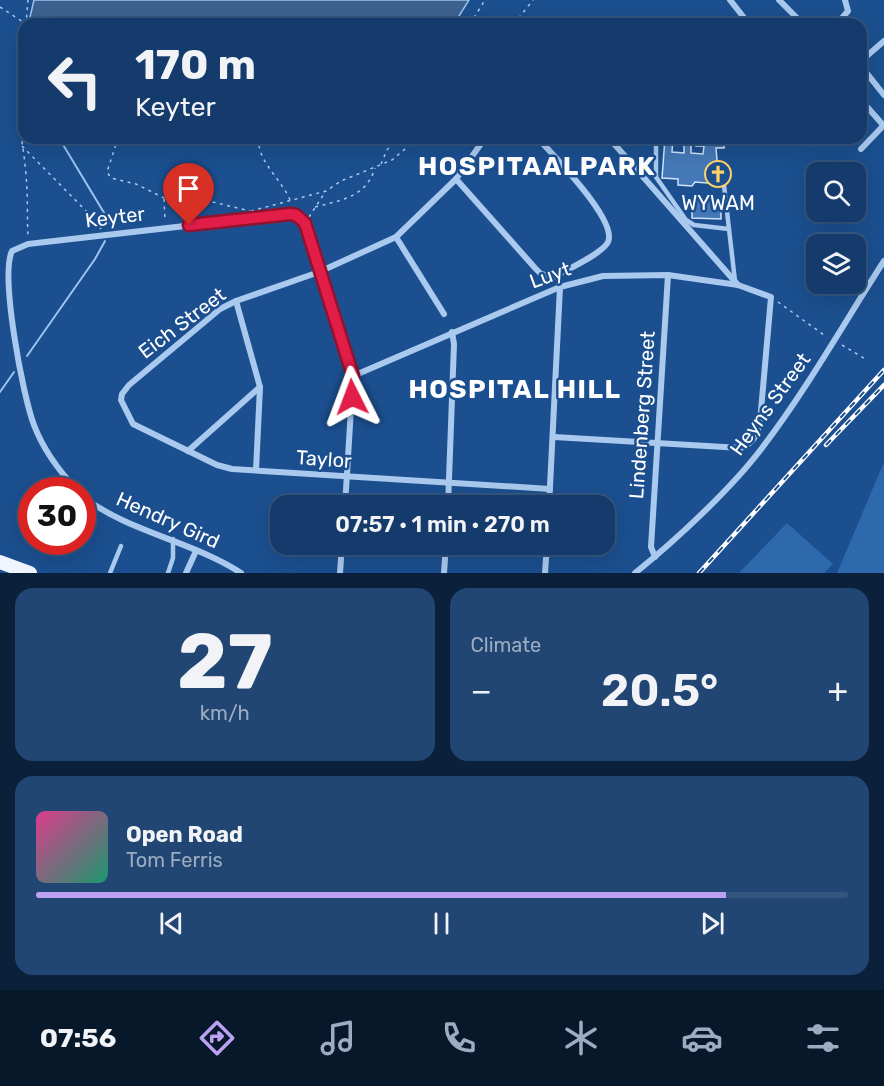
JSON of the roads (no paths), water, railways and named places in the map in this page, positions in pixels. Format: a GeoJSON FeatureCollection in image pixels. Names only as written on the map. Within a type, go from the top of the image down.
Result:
{"type":"FeatureCollection","features":[{"type":"Feature","properties":{"kind":"main road"},"geometry":{"type":"LineString","coordinates":[[0,562],[30,573]]}},
{"type":"Feature","properties":{"kind":"street"},"geometry":{"type":"LineString","coordinates":[[730,0],[744,18]]}},
{"type":"Feature","properties":{"kind":"street"},"geometry":{"type":"LineString","coordinates":[[779,0],[797,18]]}},
{"type":"Feature","properties":{"kind":"street"},"geometry":{"type":"LineString","coordinates":[[842,18],[848,10],[845,0]]}},
{"type":"Feature","properties":{"kind":"street"},"geometry":{"type":"LineString","coordinates":[[867,56],[884,41]]}},
{"type":"Feature","properties":{"kind":"street"},"geometry":{"type":"LineString","coordinates":[[867,74],[884,95]]}},
{"type":"Feature","properties":{"kind":"street"},"geometry":{"type":"LineString","coordinates":[[867,107],[884,126],[867,143]]}},
{"type":"Feature","properties":{"kind":"street","name":"Eich Street"},"geometry":{"type":"LineString","coordinates":[[121,400],[122,394],[129,385],[220,309],[236,301],[319,272],[396,237],[456,179],[481,144]]}},
{"type":"Feature","properties":{"kind":"street"},"geometry":{"type":"LineString","coordinates":[[456,179],[541,274],[554,277],[598,252],[608,242],[609,234],[603,216],[543,144]]}},
{"type":"Feature","properties":{"kind":"street"},"geometry":{"type":"LineString","coordinates":[[614,144],[736,283]]}},
{"type":"Feature","properties":{"kind":"street"},"geometry":{"type":"LineString","coordinates":[[861,149],[866,144]]}},
{"type":"Feature","properties":{"kind":"street","name":"Keyter"},"geometry":{"type":"LineString","coordinates":[[67,477],[49,454],[34,425],[26,396],[15,346],[8,268],[9,256],[16,247],[290,214],[296,215],[305,223],[319,272]]}},
{"type":"Feature","properties":{"kind":"street"},"geometry":{"type":"LineString","coordinates":[[396,237],[444,314]]}},
{"type":"Feature","properties":{"kind":"street","name":"Heyns Street"},"geometry":{"type":"LineString","coordinates":[[635,573],[655,557],[761,450],[791,408],[884,261]]}},
{"type":"Feature","properties":{"kind":"street"},"geometry":{"type":"LineString","coordinates":[[319,272],[353,376],[346,495]]}},
{"type":"Feature","properties":{"kind":"street","name":"Luyt"},"geometry":{"type":"LineString","coordinates":[[353,376],[560,287],[603,276],[668,275],[736,283],[771,297],[760,422],[758,433],[752,442],[741,448],[657,442]]}},
{"type":"Feature","properties":{"kind":"street","name":"Lindenberg Street"},"geometry":{"type":"LineString","coordinates":[[655,557],[651,547],[668,275]]}},
{"type":"Feature","properties":{"kind":"street"},"geometry":{"type":"LineString","coordinates":[[550,495],[560,287]]}},
{"type":"Feature","properties":{"kind":"street"},"geometry":{"type":"LineString","coordinates":[[236,301],[260,387],[256,470]]}},
{"type":"Feature","properties":{"kind":"street"},"geometry":{"type":"LineString","coordinates":[[449,495],[454,344],[452,332]]}},
{"type":"Feature","properties":{"kind":"street"},"geometry":{"type":"LineString","coordinates":[[188,451],[260,387]]}},
{"type":"Feature","properties":{"kind":"street","name":"Taylor"},"geometry":{"type":"LineString","coordinates":[[121,400],[127,416],[141,430],[217,465],[347,478],[550,489]]}},
{"type":"Feature","properties":{"kind":"street"},"geometry":{"type":"LineString","coordinates":[[554,437],[657,442]]}},
{"type":"Feature","properties":{"kind":"street","name":"Hendry Gird"},"geometry":{"type":"LineString","coordinates":[[96,504],[120,518],[173,539],[241,573]]}},
{"type":"Feature","properties":{"kind":"street"},"geometry":{"type":"LineString","coordinates":[[186,573],[196,550]]}},
{"type":"Feature","properties":{"kind":"street"},"geometry":{"type":"LineString","coordinates":[[340,573],[341,555]]}},
{"type":"Feature","properties":{"kind":"street"},"geometry":{"type":"LineString","coordinates":[[444,573],[445,555]]}},
{"type":"Feature","properties":{"kind":"street"},"geometry":{"type":"LineString","coordinates":[[545,573],[546,555]]}},
{"type":"Feature","properties":{"kind":"lane"},"geometry":{"type":"LineString","coordinates":[[656,144],[656,177],[686,220],[694,225],[729,229]]}},
{"type":"Feature","properties":{"kind":"lane"},"geometry":{"type":"LineString","coordinates":[[722,168],[736,283]]}},
{"type":"Feature","properties":{"kind":"lane"},"geometry":{"type":"LineString","coordinates":[[168,573],[173,558],[173,539]]}},
{"type":"Feature","properties":{"kind":"lane"},"geometry":{"type":"LineString","coordinates":[[111,573],[121,546]]}},
{"type":"Feature","properties":{"kind":"waterway"},"geometry":{"type":"LineString","coordinates":[[63,144],[112,226],[111,229]]}},
{"type":"Feature","properties":{"kind":"waterway"},"geometry":{"type":"LineString","coordinates":[[27,356],[95,259],[105,241]]}},
{"type":"Feature","properties":{"kind":"waterway"},"geometry":{"type":"LineString","coordinates":[[0,392],[14,372]]}},
{"type":"Feature","properties":{"kind":"railway"},"geometry":{"type":"LineString","coordinates":[[699,573],[884,370]]}},
{"type":"Feature","properties":{"kind":"railway"},"geometry":{"type":"LineString","coordinates":[[826,445],[884,385]]}},
{"type":"Feature","properties":{"kind":"place","name":"WYWAM"},"geometry":{"type":"Point","coordinates":[718,174]}},
{"type":"Feature","properties":{"kind":"district","name":"HOSPITAALPARK"},"geometry":{"type":"Point","coordinates":[537,166]}},
{"type":"Feature","properties":{"kind":"district","name":"HOSPITAL HILL"},"geometry":{"type":"Point","coordinates":[515,389]}}]}
